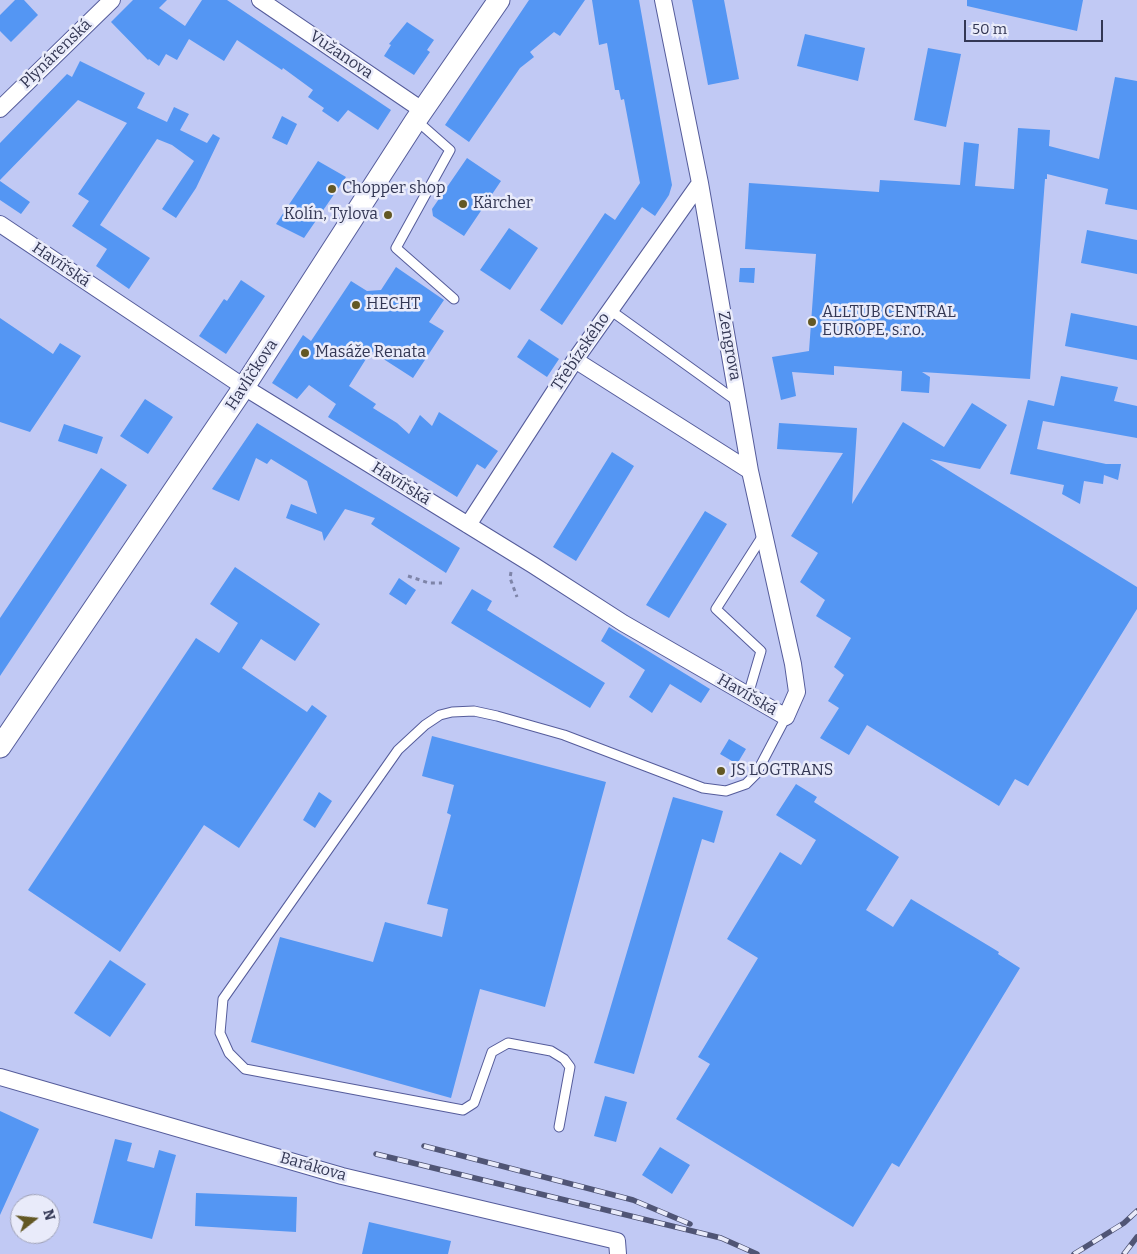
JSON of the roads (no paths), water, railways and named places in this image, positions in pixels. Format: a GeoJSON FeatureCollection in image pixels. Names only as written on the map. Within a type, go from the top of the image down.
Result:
{"type":"FeatureCollection","features":[{"type":"Feature","properties":{"kind":"street","name":"Plynárenská"},"geometry":{"type":"LineString","coordinates":[[0,109],[112,0]]}},
{"type":"Feature","properties":{"kind":"street","name":"Vužanova"},"geometry":{"type":"LineString","coordinates":[[260,0],[419,115]]}},
{"type":"Feature","properties":{"kind":"street","name":"Havlíčkova"},"geometry":{"type":"LineString","coordinates":[[2,740],[244,387],[419,115],[499,0]]}},
{"type":"Feature","properties":{"kind":"street","name":"Zengrova"},"geometry":{"type":"LineString","coordinates":[[663,0],[700,183],[750,472],[797,692]]}},
{"type":"Feature","properties":{"kind":"street","name":"Třebízského"},"geometry":{"type":"LineString","coordinates":[[468,525],[574,360],[700,183]]}},
{"type":"Feature","properties":{"kind":"street","name":"Havířská"},"geometry":{"type":"LineString","coordinates":[[0,224],[244,387],[623,623],[786,717],[797,692]]}},
{"type":"Feature","properties":{"kind":"street"},"geometry":{"type":"LineString","coordinates":[[574,360],[750,472]]}},
{"type":"Feature","properties":{"kind":"street","name":"Barákova"},"geometry":{"type":"LineString","coordinates":[[0,1077],[342,1176],[617,1241],[618,1254]]}},
{"type":"Feature","properties":{"kind":"lane"},"geometry":{"type":"LineString","coordinates":[[419,115],[450,150],[396,248],[454,299]]}},
{"type":"Feature","properties":{"kind":"lane"},"geometry":{"type":"LineString","coordinates":[[610,310],[738,402]]}},
{"type":"Feature","properties":{"kind":"lane"},"geometry":{"type":"LineString","coordinates":[[748,694],[761,651],[716,609],[764,534]]}},
{"type":"Feature","properties":{"kind":"lane"},"geometry":{"type":"LineString","coordinates":[[558,1127],[570,1067],[564,1059],[551,1051],[508,1043],[492,1052],[474,1103],[463,1110],[245,1069],[229,1053],[220,1033],[223,999],[398,750],[425,725],[440,715],[452,712],[474,711],[497,716],[564,735],[704,788],[721,791],[746,784],[756,774],[786,717]]}},
{"type":"Feature","properties":{"kind":"railway"},"geometry":{"type":"LineString","coordinates":[[424,1146],[633,1200],[690,1224]]}},
{"type":"Feature","properties":{"kind":"railway"},"geometry":{"type":"LineString","coordinates":[[376,1154],[721,1238],[757,1254]]}},
{"type":"Feature","properties":{"kind":"railway"},"geometry":{"type":"LineString","coordinates":[[1074,1254],[1124,1223],[1137,1211]]}},
{"type":"Feature","properties":{"kind":"railway"},"geometry":{"type":"LineString","coordinates":[[1124,1254],[1137,1237]]}},
{"type":"Feature","properties":{"kind":"place","name":"Chopper shop"},"geometry":{"type":"Point","coordinates":[332,189]}},
{"type":"Feature","properties":{"kind":"place","name":"Kärcher"},"geometry":{"type":"Point","coordinates":[463,204]}},
{"type":"Feature","properties":{"kind":"place","name":"Kolín, Tylova"},"geometry":{"type":"Point","coordinates":[388,215]}},
{"type":"Feature","properties":{"kind":"place","name":"HECHT"},"geometry":{"type":"Point","coordinates":[356,305]}},
{"type":"Feature","properties":{"kind":"place","name":"ALLTUB CENTRAL EUROPE, s.r.o."},"geometry":{"type":"Point","coordinates":[812,322]}},
{"type":"Feature","properties":{"kind":"place","name":"Masáže Renata"},"geometry":{"type":"Point","coordinates":[305,353]}},
{"type":"Feature","properties":{"kind":"place","name":"JS LOGTRANS"},"geometry":{"type":"Point","coordinates":[721,771]}}]}
